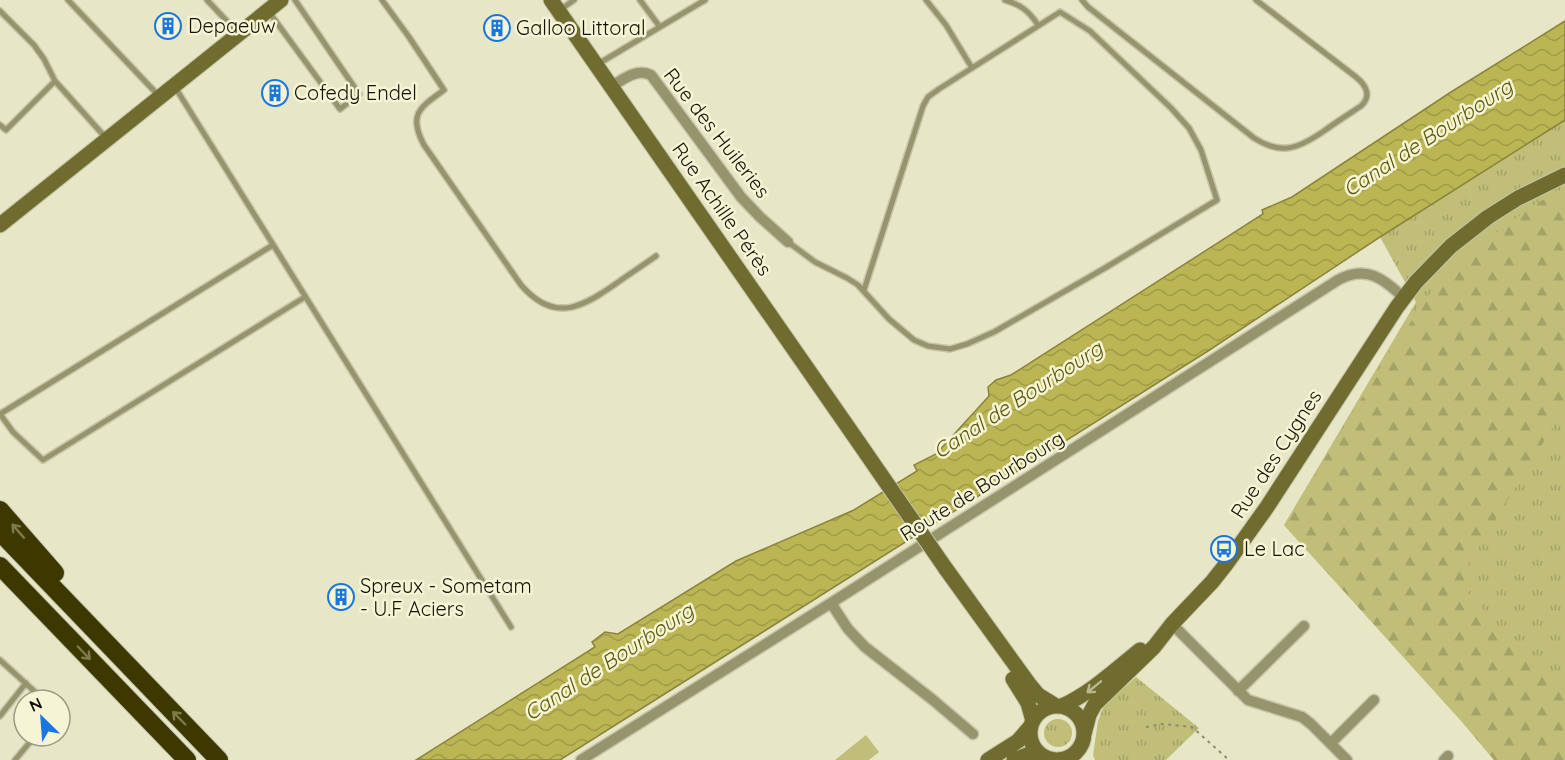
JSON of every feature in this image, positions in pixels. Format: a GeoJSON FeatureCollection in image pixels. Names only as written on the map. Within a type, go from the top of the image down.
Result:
{"type":"FeatureCollection","features":[{"type":"Feature","properties":{"kind":"highway"},"geometry":{"type":"LineString","coordinates":[[0,510],[65,585],[124,661]]}},
{"type":"Feature","properties":{"kind":"highway"},"geometry":{"type":"LineString","coordinates":[[0,532],[219,760]]}},
{"type":"Feature","properties":{"kind":"highway"},"geometry":{"type":"LineString","coordinates":[[0,566],[187,760]]}},
{"type":"Feature","properties":{"kind":"highway"},"geometry":{"type":"LineString","coordinates":[[0,576],[62,630]]}},
{"type":"Feature","properties":{"kind":"street"},"geometry":{"type":"LineString","coordinates":[[0,225],[276,3]]}},
{"type":"Feature","properties":{"kind":"street","name":"Rue Achille Pérès"},"geometry":{"type":"LineString","coordinates":[[555,6],[946,569]]}},
{"type":"Feature","properties":{"kind":"street","name":"Rue des Huileries"},"geometry":{"type":"LineString","coordinates":[[611,87],[638,73],[651,75],[748,204],[760,218],[788,242]]}},
{"type":"Feature","properties":{"kind":"street","name":"Rue des Cygnes"},"geometry":{"type":"LineString","coordinates":[[1083,739],[1091,710],[1095,704],[1149,652],[1212,582],[1250,531],[1404,297],[1438,259],[1470,230],[1513,201],[1565,175]]}},
{"type":"Feature","properties":{"kind":"street","name":"Route de Bourbourg"},"geometry":{"type":"LineString","coordinates":[[581,760],[1345,276],[1358,273],[1373,275],[1404,297]]}},
{"type":"Feature","properties":{"kind":"street"},"geometry":{"type":"LineString","coordinates":[[946,569],[1038,695],[1077,715],[1082,722],[1085,760]]}},
{"type":"Feature","properties":{"kind":"street"},"geometry":{"type":"LineString","coordinates":[[946,569],[989,643],[1025,696],[1032,724],[1030,734],[1033,745],[1038,752],[1053,759]]}},
{"type":"Feature","properties":{"kind":"street"},"geometry":{"type":"LineString","coordinates":[[831,603],[853,635],[865,647],[973,734]]}},
{"type":"Feature","properties":{"kind":"street"},"geometry":{"type":"LineString","coordinates":[[1172,624],[1238,691],[1252,702],[1302,717],[1347,760]]}},
{"type":"Feature","properties":{"kind":"street","name":"Rue des Cygnes"},"geometry":{"type":"LineString","coordinates":[[1059,706],[1087,692],[1172,624]]}},
{"type":"Feature","properties":{"kind":"street"},"geometry":{"type":"LineString","coordinates":[[1238,691],[1304,626]]}},
{"type":"Feature","properties":{"kind":"street"},"geometry":{"type":"LineString","coordinates":[[1331,744],[1374,700]]}},
{"type":"Feature","properties":{"kind":"street"},"geometry":{"type":"LineString","coordinates":[[988,760],[1018,741],[1044,709],[1059,706]]}},
{"type":"Feature","properties":{"kind":"street"},"geometry":{"type":"LineString","coordinates":[[1014,760],[1027,755],[1066,759],[1073,755],[1083,739]]}},
{"type":"Feature","properties":{"kind":"lane"},"geometry":{"type":"LineString","coordinates":[[68,0],[160,97]]}},
{"type":"Feature","properties":{"kind":"lane"},"geometry":{"type":"LineString","coordinates":[[207,0],[239,34]]}},
{"type":"Feature","properties":{"kind":"lane"},"geometry":{"type":"LineString","coordinates":[[276,3],[340,109],[359,94],[295,0]]}},
{"type":"Feature","properties":{"kind":"lane"},"geometry":{"type":"LineString","coordinates":[[382,0],[444,90],[423,105],[417,115],[417,130],[424,146],[531,296],[547,305],[560,308],[575,306],[597,297],[656,256]]}},
{"type":"Feature","properties":{"kind":"lane"},"geometry":{"type":"LineString","coordinates":[[555,6],[574,0]]}},
{"type":"Feature","properties":{"kind":"lane"},"geometry":{"type":"LineString","coordinates":[[640,0],[660,27]]}},
{"type":"Feature","properties":{"kind":"lane"},"geometry":{"type":"LineString","coordinates":[[596,65],[705,0]]}},
{"type":"Feature","properties":{"kind":"lane"},"geometry":{"type":"LineString","coordinates":[[926,0],[946,25],[972,68]]}},
{"type":"Feature","properties":{"kind":"lane"},"geometry":{"type":"LineString","coordinates":[[1005,0],[1026,9],[1038,25]]}},
{"type":"Feature","properties":{"kind":"lane"},"geometry":{"type":"LineString","coordinates":[[1082,0],[1254,138],[1271,147],[1292,148],[1306,142],[1360,106],[1366,100],[1367,93],[1364,84],[1356,76],[1256,0]]}},
{"type":"Feature","properties":{"kind":"lane"},"geometry":{"type":"LineString","coordinates":[[0,11],[39,51],[55,81],[107,140]]}},
{"type":"Feature","properties":{"kind":"lane"},"geometry":{"type":"LineString","coordinates":[[788,242],[807,257],[847,278],[864,290],[889,319],[920,344],[943,349],[958,347],[994,332],[1100,272],[1218,200],[1197,143],[1189,128],[1090,31],[1060,12],[928,97],[923,106],[864,290]]}},
{"type":"Feature","properties":{"kind":"lane"},"geometry":{"type":"LineString","coordinates":[[0,125],[6,130],[55,81]]}},
{"type":"Feature","properties":{"kind":"lane"},"geometry":{"type":"LineString","coordinates":[[174,86],[511,627]]}},
{"type":"Feature","properties":{"kind":"lane"},"geometry":{"type":"LineString","coordinates":[[273,245],[0,414],[13,432],[43,460],[305,297]]}},
{"type":"Feature","properties":{"kind":"lane"},"geometry":{"type":"LineString","coordinates":[[0,660],[31,688]]}},
{"type":"Feature","properties":{"kind":"lane"},"geometry":{"type":"LineString","coordinates":[[0,716],[26,683]]}},
{"type":"Feature","properties":{"kind":"lane"},"geometry":{"type":"LineString","coordinates":[[15,760],[25,748]]}},
{"type":"Feature","properties":{"kind":"path"},"geometry":{"type":"LineString","coordinates":[[1146,727],[1162,724],[1192,727],[1229,760]]}},
{"type":"Feature","properties":{"kind":"green space"},"geometry":{"type":"Polygon","coordinates":[[[1565,120],[1565,760],[1494,760],[1284,525],[1416,302],[1380,237],[1565,120]]]}},
{"type":"Feature","properties":{"kind":"green space"},"geometry":{"type":"Polygon","coordinates":[[[1565,191],[1565,412],[1559,417],[1464,571],[1466,591],[1565,697],[1565,760],[1494,760],[1284,525],[1388,355],[1449,267],[1538,202],[1565,191]]]}},
{"type":"Feature","properties":{"kind":"green space"},"geometry":{"type":"Polygon","coordinates":[[[1136,677],[1199,728],[1166,760],[1095,760],[1093,755],[1098,721],[1104,705],[1136,677]]]}},
{"type":"Feature","properties":{"kind":"green space"},"geometry":{"type":"Polygon","coordinates":[[[1058,719],[1068,723],[1072,733],[1068,743],[1058,747],[1048,743],[1044,733],[1048,723],[1058,719]]]}},
{"type":"Feature","properties":{"kind":"green space"},"geometry":{"type":"Polygon","coordinates":[[[866,735],[879,752],[869,760],[835,760],[866,735]]]}},
{"type":"Feature","properties":{"kind":"water","name":"Canal de Bourbourg"},"geometry":{"type":"Polygon","coordinates":[[[1565,21],[1565,120],[1380,237],[1208,351],[560,760],[416,760],[595,647],[592,642],[605,632],[618,634],[736,561],[854,510],[917,471],[914,465],[936,454],[989,396],[988,387],[996,380],[1011,375],[1263,214],[1262,210],[1292,197],[1451,92],[1565,21]]]}},
{"type":"Feature","properties":{"kind":"place","name":"Depaeuw"},"geometry":{"type":"Point","coordinates":[168,26]}},
{"type":"Feature","properties":{"kind":"place","name":"Galloo Littoral"},"geometry":{"type":"Point","coordinates":[497,28]}},
{"type":"Feature","properties":{"kind":"place","name":"Cofedy Endel"},"geometry":{"type":"Point","coordinates":[275,93]}},
{"type":"Feature","properties":{"kind":"place","name":"Le Lac"},"geometry":{"type":"Point","coordinates":[1224,549]}},
{"type":"Feature","properties":{"kind":"place","name":"Spreux - Sometam - U.F Aciers"},"geometry":{"type":"Point","coordinates":[341,597]}}]}
